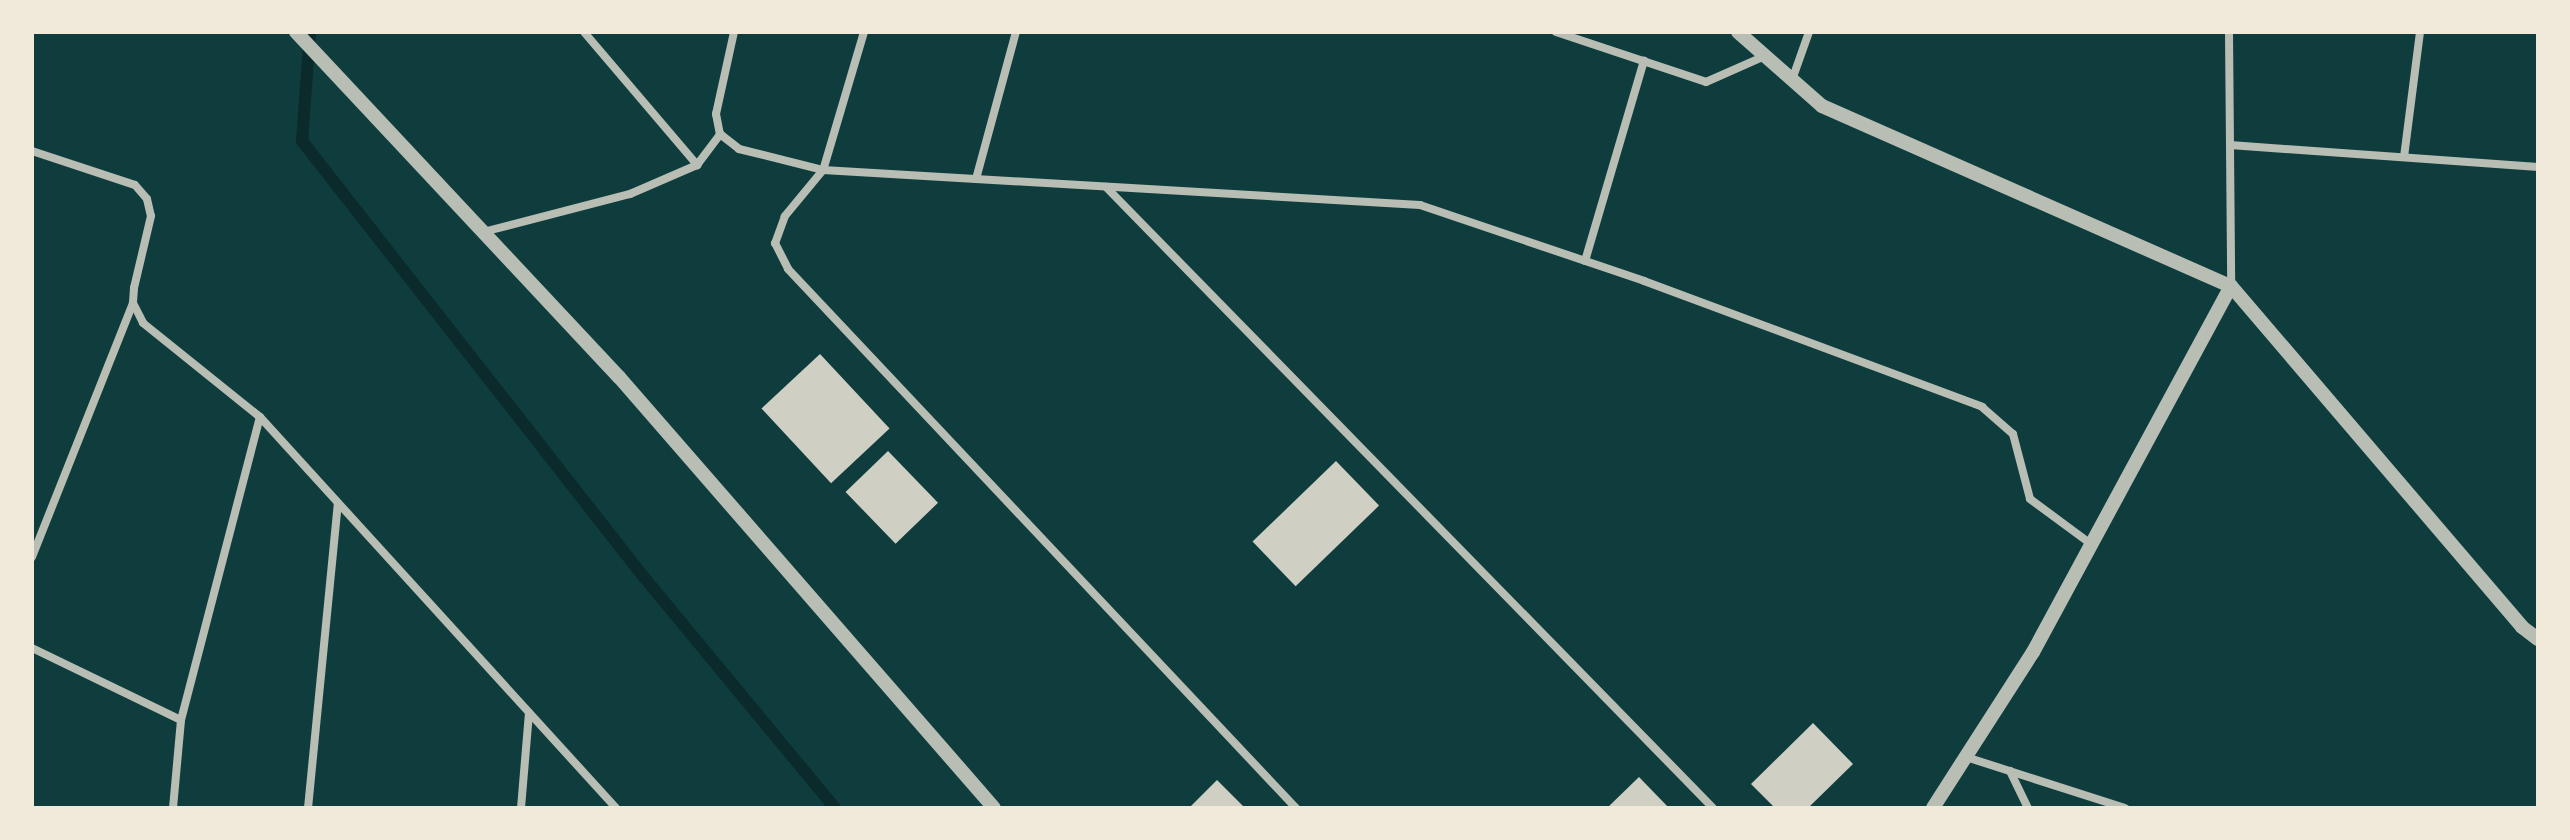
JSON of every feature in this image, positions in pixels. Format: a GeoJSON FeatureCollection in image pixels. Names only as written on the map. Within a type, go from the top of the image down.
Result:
{"type":"FeatureCollection","features":[{"type":"Feature","properties":{"kind":"street"},"geometry":{"type":"LineString","coordinates":[[296,32],[619,377],[994,808]]}},
{"type":"Feature","properties":{"kind":"street"},"geometry":{"type":"LineString","coordinates":[[584,32],[697,165]]}},
{"type":"Feature","properties":{"kind":"street"},"geometry":{"type":"LineString","coordinates":[[734,32],[716,114],[720,134],[739,149],[823,170],[1420,205],[1585,261],[1982,407],[2013,434],[2030,499],[2091,544]]}},
{"type":"Feature","properties":{"kind":"street"},"geometry":{"type":"LineString","coordinates":[[864,32],[823,170],[785,216],[775,243],[788,269],[1296,808]]}},
{"type":"Feature","properties":{"kind":"street"},"geometry":{"type":"LineString","coordinates":[[976,179],[1016,32]]}},
{"type":"Feature","properties":{"kind":"street"},"geometry":{"type":"LineString","coordinates":[[1556,32],[1706,82],[1765,56]]}},
{"type":"Feature","properties":{"kind":"street"},"geometry":{"type":"LineString","coordinates":[[1738,32],[1822,106],[2231,286],[2522,627],[2538,639]]}},
{"type":"Feature","properties":{"kind":"street"},"geometry":{"type":"LineString","coordinates":[[1792,80],[1809,32]]}},
{"type":"Feature","properties":{"kind":"street"},"geometry":{"type":"LineString","coordinates":[[1933,808],[2033,652],[2231,286],[2229,32]]}},
{"type":"Feature","properties":{"kind":"street"},"geometry":{"type":"LineString","coordinates":[[2404,157],[2420,32]]}},
{"type":"Feature","properties":{"kind":"street"},"geometry":{"type":"LineString","coordinates":[[1585,261],[1644,60]]}},
{"type":"Feature","properties":{"kind":"street"},"geometry":{"type":"LineString","coordinates":[[483,232],[630,194],[697,165],[720,134]]}},
{"type":"Feature","properties":{"kind":"street"},"geometry":{"type":"LineString","coordinates":[[2230,145],[2538,167]]}},
{"type":"Feature","properties":{"kind":"street"},"geometry":{"type":"LineString","coordinates":[[32,151],[135,185],[147,199],[151,216],[133,303],[32,557]]}},
{"type":"Feature","properties":{"kind":"street"},"geometry":{"type":"LineString","coordinates":[[1105,186],[1713,808]]}},
{"type":"Feature","properties":{"kind":"street"},"geometry":{"type":"LineString","coordinates":[[133,303],[143,323],[260,417],[616,808]]}},
{"type":"Feature","properties":{"kind":"street"},"geometry":{"type":"LineString","coordinates":[[173,808],[181,720],[260,417]]}},
{"type":"Feature","properties":{"kind":"street"},"geometry":{"type":"LineString","coordinates":[[308,808],[338,503]]}},
{"type":"Feature","properties":{"kind":"street"},"geometry":{"type":"LineString","coordinates":[[32,648],[181,720]]}},
{"type":"Feature","properties":{"kind":"street"},"geometry":{"type":"LineString","coordinates":[[521,808],[529,713]]}},
{"type":"Feature","properties":{"kind":"street"},"geometry":{"type":"LineString","coordinates":[[1966,757],[2125,808]]}},
{"type":"Feature","properties":{"kind":"street"},"geometry":{"type":"LineString","coordinates":[[2010,771],[2028,808]]}},
{"type":"Feature","properties":{"kind":"building"},"geometry":{"type":"Polygon","coordinates":[[[820,354],[890,429],[831,483],[761,409],[820,354]]]}},
{"type":"Feature","properties":{"kind":"building"},"geometry":{"type":"Polygon","coordinates":[[[888,451],[938,503],[896,544],[846,492],[888,451]]]}},
{"type":"Feature","properties":{"kind":"building"},"geometry":{"type":"Polygon","coordinates":[[[1336,461],[1379,506],[1296,586],[1253,542],[1336,461]]]}},
{"type":"Feature","properties":{"kind":"building"},"geometry":{"type":"Polygon","coordinates":[[[1813,723],[1853,764],[1808,808],[1775,808],[1751,784],[1813,723]]]}},
{"type":"Feature","properties":{"kind":"building"},"geometry":{"type":"Polygon","coordinates":[[[1639,777],[1669,808],[1607,808],[1639,777]]]}},
{"type":"Feature","properties":{"kind":"building"},"geometry":{"type":"Polygon","coordinates":[[[1217,780],[1245,808],[1189,808],[1217,780]]]}},
{"type":"Feature","properties":{"kind":"waterway"},"geometry":{"type":"LineString","coordinates":[[310,32],[302,141],[643,576],[835,808]]}}]}
